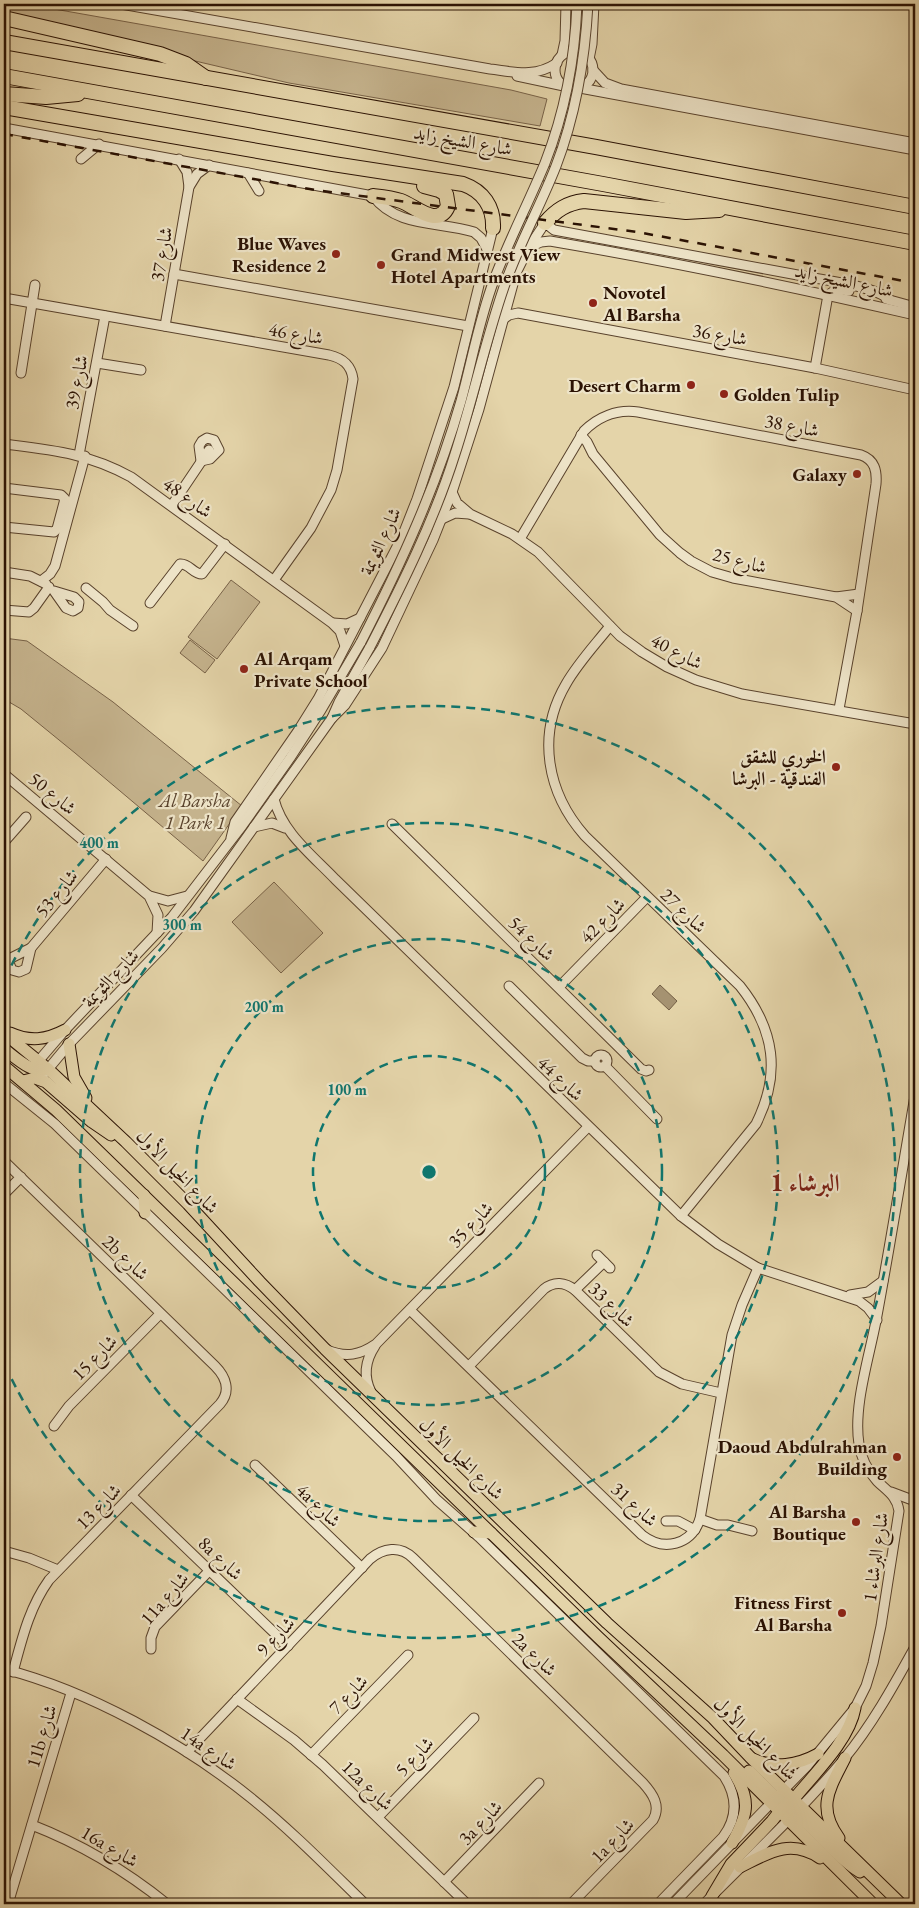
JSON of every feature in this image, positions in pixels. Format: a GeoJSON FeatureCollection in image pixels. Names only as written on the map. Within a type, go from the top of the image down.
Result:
{"type":"FeatureCollection","features":[{"type":"Feature","properties":{"kind":"highway"},"geometry":{"type":"LineString","coordinates":[[4,18],[160,54],[186,64],[208,80]]}},
{"type":"Feature","properties":{"kind":"highway","name":"شارع الشيخ زايد"},"geometry":{"type":"LineString","coordinates":[[4,42],[915,205]]}},
{"type":"Feature","properties":{"kind":"highway","name":"شارع الشيخ زايد"},"geometry":{"type":"LineString","coordinates":[[4,76],[915,243]]}},
{"type":"Feature","properties":{"kind":"highway"},"geometry":{"type":"LineString","coordinates":[[4,94],[46,97],[93,92]]}},
{"type":"Feature","properties":{"kind":"highway"},"geometry":{"type":"LineString","coordinates":[[4,107],[470,186],[487,200],[492,214],[493,228]]}},
{"type":"Feature","properties":{"kind":"highway"},"geometry":{"type":"LineString","coordinates":[[333,164],[440,190],[446,194],[449,202],[444,213],[432,216],[401,201],[373,196]]}},
{"type":"Feature","properties":{"kind":"highway"},"geometry":{"type":"LineString","coordinates":[[545,223],[558,209],[575,202],[584,201],[686,212],[708,212],[730,208]]}},
{"type":"Feature","properties":{"kind":"main road"},"geometry":{"type":"LineString","coordinates":[[4,1032],[34,1040],[49,1037],[65,1030]]}},
{"type":"Feature","properties":{"kind":"main road"},"geometry":{"type":"LineString","coordinates":[[4,1032],[41,1071],[48,1069]]}},
{"type":"Feature","properties":{"kind":"main road"},"geometry":{"type":"LineString","coordinates":[[69,1044],[76,1082],[107,1125]]}},
{"type":"Feature","properties":{"kind":"main road"},"geometry":{"type":"LineString","coordinates":[[4,1049],[36,1064]]}},
{"type":"Feature","properties":{"kind":"main road","name":"شارع الخيل الأول"},"geometry":{"type":"LineString","coordinates":[[4,1066],[23,1081],[36,1084],[144,1195],[491,1533],[723,1755],[853,1858],[901,1904]]}},
{"type":"Feature","properties":{"kind":"main road","name":"شارع الخيل الأول"},"geometry":{"type":"LineString","coordinates":[[48,1069],[126,1142],[188,1204],[260,1282],[372,1395],[607,1623],[713,1718],[750,1757],[836,1869],[873,1904]]}},
{"type":"Feature","properties":{"kind":"main road"},"geometry":{"type":"LineString","coordinates":[[36,1084],[50,1085],[100,1128],[126,1142]]}},
{"type":"Feature","properties":{"kind":"main road"},"geometry":{"type":"LineString","coordinates":[[144,1195],[145,1213]]}},
{"type":"Feature","properties":{"kind":"main road"},"geometry":{"type":"LineString","coordinates":[[474,1532],[491,1533]]}},
{"type":"Feature","properties":{"kind":"main road"},"geometry":{"type":"LineString","coordinates":[[708,1900],[734,1860],[786,1806],[843,1738],[850,1726],[855,1708]]}},
{"type":"Feature","properties":{"kind":"main road"},"geometry":{"type":"LineString","coordinates":[[700,1733],[721,1744],[847,1863],[871,1877]]}},
{"type":"Feature","properties":{"kind":"main road"},"geometry":{"type":"LineString","coordinates":[[750,1757],[763,1763],[784,1765],[802,1761],[818,1754]]}},
{"type":"Feature","properties":{"kind":"main road"},"geometry":{"type":"LineString","coordinates":[[723,1755],[744,1790],[746,1805],[744,1821],[732,1843]]}},
{"type":"Feature","properties":{"kind":"main road"},"geometry":{"type":"LineString","coordinates":[[845,1758],[829,1790],[826,1807],[833,1830],[853,1858]]}},
{"type":"Feature","properties":{"kind":"main road"},"geometry":{"type":"LineString","coordinates":[[740,1868],[770,1853],[789,1848],[799,1848],[811,1852],[836,1869]]}},
{"type":"Feature","properties":{"kind":"street"},"geometry":{"type":"LineString","coordinates":[[120,4],[490,69],[575,89],[580,88],[915,150]]}},
{"type":"Feature","properties":{"kind":"street"},"geometry":{"type":"LineString","coordinates":[[564,86],[560,83],[555,73],[565,41],[566,4]]}},
{"type":"Feature","properties":{"kind":"street","name":"شارع الثويمة"},"geometry":{"type":"LineString","coordinates":[[23,1081],[65,1030],[156,936],[188,896],[301,742],[361,642],[406,550],[431,490],[461,401],[484,309],[557,131],[571,69],[577,4]]}},
{"type":"Feature","properties":{"kind":"street","name":"شارع الثويمة"},"geometry":{"type":"LineString","coordinates":[[332,718],[406,575],[440,496],[470,406],[504,285],[556,164],[575,103],[582,70],[588,4]]}},
{"type":"Feature","properties":{"kind":"street"},"geometry":{"type":"LineString","coordinates":[[594,4],[592,44],[589,59],[593,70],[604,83],[621,89],[915,144]]}},
{"type":"Feature","properties":{"kind":"street"},"geometry":{"type":"LineString","coordinates":[[490,69],[524,73],[536,72],[547,69],[572,52],[586,56],[589,59]]}},
{"type":"Feature","properties":{"kind":"street"},"geometry":{"type":"LineString","coordinates":[[580,88],[588,83],[593,70]]}},
{"type":"Feature","properties":{"kind":"street"},"geometry":{"type":"LineString","coordinates":[[4,128],[373,196],[382,207],[401,218],[474,232],[482,238],[487,249]]}},
{"type":"Feature","properties":{"kind":"street"},"geometry":{"type":"LineString","coordinates":[[81,159],[99,144]]}},
{"type":"Feature","properties":{"kind":"street","name":"شارع 37"},"geometry":{"type":"LineString","coordinates":[[179,159],[187,172],[190,187]]}},
{"type":"Feature","properties":{"kind":"street","name":"شارع 37"},"geometry":{"type":"LineString","coordinates":[[165,326],[190,187],[197,174],[209,165]]}},
{"type":"Feature","properties":{"kind":"street"},"geometry":{"type":"LineString","coordinates":[[248,173],[259,191]]}},
{"type":"Feature","properties":{"kind":"street"},"geometry":{"type":"LineString","coordinates":[[545,223],[554,230],[692,254],[817,279],[876,292],[890,300]]}},
{"type":"Feature","properties":{"kind":"street","name":"شارع الثويمة"},"geometry":{"type":"LineString","coordinates":[[36,1084],[69,1044],[184,924],[332,718],[345,705],[382,648],[442,519],[479,408],[516,273],[529,247],[545,223]]}},
{"type":"Feature","properties":{"kind":"street","name":"شارع الثويمة"},"geometry":{"type":"LineString","coordinates":[[231,838],[235,822],[309,714],[361,618],[405,530],[418,499],[450,401],[493,228]]}},
{"type":"Feature","properties":{"kind":"street","name":"شارع الشيخ زايد"},"geometry":{"type":"LineString","coordinates":[[529,247],[540,242],[550,241],[674,263],[828,295],[915,316]]}},
{"type":"Feature","properties":{"kind":"street"},"geometry":{"type":"LineString","coordinates":[[174,274],[468,326]]}},
{"type":"Feature","properties":{"kind":"street"},"geometry":{"type":"LineString","coordinates":[[22,373],[35,285]]}},
{"type":"Feature","properties":{"kind":"street"},"geometry":{"type":"LineString","coordinates":[[815,368],[828,295],[833,290],[840,289],[890,300]]}},
{"type":"Feature","properties":{"kind":"street","name":"شارع 46"},"geometry":{"type":"LineString","coordinates":[[4,298],[342,359],[351,370],[352,384],[337,470],[331,490],[311,528],[274,580]]}},
{"type":"Feature","properties":{"kind":"street","name":"شارع الشيخ زايد"},"geometry":{"type":"LineString","coordinates":[[890,300],[915,307]]}},
{"type":"Feature","properties":{"kind":"street"},"geometry":{"type":"LineString","coordinates":[[508,302],[511,308],[518,313]]}},
{"type":"Feature","properties":{"kind":"street"},"geometry":{"type":"LineString","coordinates":[[502,320],[509,315],[518,313]]}},
{"type":"Feature","properties":{"kind":"street","name":"شارع 36"},"geometry":{"type":"LineString","coordinates":[[518,313],[815,368],[915,390]]}},
{"type":"Feature","properties":{"kind":"street","name":"شارع 39"},"geometry":{"type":"LineString","coordinates":[[4,610],[26,612],[32,610],[48,586],[50,574],[55,566],[82,456],[105,316]]}},
{"type":"Feature","properties":{"kind":"street"},"geometry":{"type":"LineString","coordinates":[[97,363],[141,370]]}},
{"type":"Feature","properties":{"kind":"street"},"geometry":{"type":"LineString","coordinates":[[457,375],[462,384],[469,388],[477,387],[487,381]]}},
{"type":"Feature","properties":{"kind":"street"},"geometry":{"type":"LineString","coordinates":[[450,401],[460,395],[468,395],[479,408]]}},
{"type":"Feature","properties":{"kind":"street","name":"شارع 38"},"geometry":{"type":"LineString","coordinates":[[520,539],[581,435],[591,424],[604,416],[619,412],[633,411],[869,458],[875,468],[876,481],[840,710]]}},
{"type":"Feature","properties":{"kind":"street","name":"شارع 25"},"geometry":{"type":"LineString","coordinates":[[581,435],[593,454],[660,534],[691,561],[712,572],[733,578],[836,597],[859,594]]}},
{"type":"Feature","properties":{"kind":"street","name":"شارع 48"},"geometry":{"type":"LineString","coordinates":[[4,444],[82,456],[114,467],[131,477],[226,544],[332,623],[340,631],[345,646]]}},
{"type":"Feature","properties":{"kind":"street"},"geometry":{"type":"LineString","coordinates":[[573,449],[581,449],[593,454]]}},
{"type":"Feature","properties":{"kind":"street"},"geometry":{"type":"LineString","coordinates":[[172,505],[209,450]]}},
{"type":"Feature","properties":{"kind":"street"},"geometry":{"type":"LineString","coordinates":[[4,488],[61,495],[65,499],[57,529],[54,532],[4,527]]}},
{"type":"Feature","properties":{"kind":"street","name":"شارع 40"},"geometry":{"type":"LineString","coordinates":[[452,492],[457,503],[470,514],[520,539],[547,560],[610,626],[653,659],[696,680],[742,694],[915,724]]}},
{"type":"Feature","properties":{"kind":"street"},"geometry":{"type":"LineString","coordinates":[[442,519],[454,513],[470,514]]}},
{"type":"Feature","properties":{"kind":"street"},"geometry":{"type":"LineString","coordinates":[[150,603],[179,566],[186,564],[198,574],[202,574],[226,544]]}},
{"type":"Feature","properties":{"kind":"street"},"geometry":{"type":"LineString","coordinates":[[4,572],[24,575],[48,586],[69,610],[75,611],[90,591],[110,610],[134,626]]}},
{"type":"Feature","properties":{"kind":"street","name":"شارع 25"},"geometry":{"type":"LineString","coordinates":[[836,597],[857,611]]}},
{"type":"Feature","properties":{"kind":"street"},"geometry":{"type":"LineString","coordinates":[[332,623],[348,624],[361,618]]}},
{"type":"Feature","properties":{"kind":"street","name":"شارع 27"},"geometry":{"type":"LineString","coordinates":[[610,626],[574,673],[560,697],[551,726],[549,758],[556,791],[573,822],[647,898],[740,986],[752,1001],[761,1017],[771,1053],[772,1072],[769,1090],[764,1108],[756,1124],[681,1216]]}},
{"type":"Feature","properties":{"kind":"street","name":"شارع 50"},"geometry":{"type":"LineString","coordinates":[[5,778],[149,896],[158,915],[156,936]]}},
{"type":"Feature","properties":{"kind":"street","name":"شارع 44"},"geometry":{"type":"LineString","coordinates":[[274,800],[278,814],[288,829],[384,929],[681,1216],[718,1244],[758,1268],[847,1296],[865,1305],[877,1320]]}},
{"type":"Feature","properties":{"kind":"street"},"geometry":{"type":"LineString","coordinates":[[4,842],[26,817]]}},
{"type":"Feature","properties":{"kind":"street"},"geometry":{"type":"LineString","coordinates":[[254,827],[272,823],[288,829]]}},
{"type":"Feature","properties":{"kind":"street","name":"شارع 54"},"geometry":{"type":"LineString","coordinates":[[392,824],[642,1070],[649,1070]]}},
{"type":"Feature","properties":{"kind":"street","name":"شارع 53"},"geometry":{"type":"LineString","coordinates":[[32,948],[106,859]]}},
{"type":"Feature","properties":{"kind":"street"},"geometry":{"type":"LineString","coordinates":[[149,896],[168,901],[188,896]]}},
{"type":"Feature","properties":{"kind":"street","name":"شارع 42"},"geometry":{"type":"LineString","coordinates":[[559,987],[647,898]]}},
{"type":"Feature","properties":{"kind":"street"},"geometry":{"type":"LineString","coordinates":[[32,948],[24,971],[14,971],[6,965],[12,956],[32,948]]}},
{"type":"Feature","properties":{"kind":"street"},"geometry":{"type":"LineString","coordinates":[[509,986],[584,1060],[595,1061],[598,1056],[605,1060],[657,1119]]}},
{"type":"Feature","properties":{"kind":"street"},"geometry":{"type":"LineString","coordinates":[[605,1060],[617,1045]]}},
{"type":"Feature","properties":{"kind":"street"},"geometry":{"type":"LineString","coordinates":[[4,1083],[55,1124],[396,1456],[437,1500],[474,1532],[724,1776],[733,1793],[734,1811],[732,1822],[727,1832],[658,1904]]}},
{"type":"Feature","properties":{"kind":"street","name":"شارع البرشاء 1"},"geometry":{"type":"LineString","coordinates":[[708,1900],[740,1868],[786,1806],[818,1754],[855,1708],[866,1686],[873,1662],[881,1626],[899,1515],[897,1502],[889,1491],[876,1480],[860,1453],[858,1410],[877,1320],[915,1096]]}},
{"type":"Feature","properties":{"kind":"street","name":"شارع 35"},"geometry":{"type":"LineString","coordinates":[[325,1349],[336,1354],[350,1355],[364,1352],[376,1344],[588,1127]]}},
{"type":"Feature","properties":{"kind":"street","name":"2b شارع"},"geometry":{"type":"LineString","coordinates":[[4,1161],[215,1366],[224,1377]]}},
{"type":"Feature","properties":{"kind":"street"},"geometry":{"type":"LineString","coordinates":[[4,1194],[21,1177]]}},
{"type":"Feature","properties":{"kind":"street"},"geometry":{"type":"LineString","coordinates":[[576,1290],[607,1265],[597,1255]]}},
{"type":"Feature","properties":{"kind":"street"},"geometry":{"type":"LineString","coordinates":[[666,1521],[678,1521],[695,1530],[700,1518],[721,1393],[735,1325],[758,1268]]}},
{"type":"Feature","properties":{"kind":"street","name":"شارع 44"},"geometry":{"type":"LineString","coordinates":[[847,1296],[868,1292],[883,1281]]}},
{"type":"Feature","properties":{"kind":"street","name":"شارع 33"},"geometry":{"type":"LineString","coordinates":[[469,1366],[548,1285],[560,1283],[576,1290],[659,1372],[682,1384],[721,1393]]}},
{"type":"Feature","properties":{"kind":"street","name":"شارع 31"},"geometry":{"type":"LineString","coordinates":[[410,1310],[649,1540],[656,1544],[671,1545],[685,1540],[695,1530]]}},
{"type":"Feature","properties":{"kind":"street","name":"شارع 15"},"geometry":{"type":"LineString","coordinates":[[54,1426],[70,1406],[160,1314]]}},
{"type":"Feature","properties":{"kind":"street","name":"شارع 35"},"geometry":{"type":"LineString","coordinates":[[372,1395],[367,1382],[366,1369],[368,1358],[376,1344]]}},
{"type":"Feature","properties":{"kind":"street","name":"شارع 13"},"geometry":{"type":"LineString","coordinates":[[8,1670],[31,1609],[42,1589],[58,1570],[220,1404],[226,1392],[224,1377]]}},
{"type":"Feature","properties":{"kind":"street","name":"4a شارع"},"geometry":{"type":"LineString","coordinates":[[255,1465],[362,1568]]}},
{"type":"Feature","properties":{"kind":"street"},"geometry":{"type":"LineString","coordinates":[[889,1491],[915,1501]]}},
{"type":"Feature","properties":{"kind":"street","name":"8a شارع"},"geometry":{"type":"LineString","coordinates":[[131,1495],[288,1646]]}},
{"type":"Feature","properties":{"kind":"street"},"geometry":{"type":"LineString","coordinates":[[700,1518],[717,1525],[728,1525],[752,1531]]}},
{"type":"Feature","properties":{"kind":"street","name":"شارع 9"},"geometry":{"type":"LineString","coordinates":[[187,1752],[375,1555],[391,1549]]}},
{"type":"Feature","properties":{"kind":"street","name":"2a شارع"},"geometry":{"type":"LineString","coordinates":[[391,1549],[406,1552],[413,1558],[650,1791]]}},
{"type":"Feature","properties":{"kind":"street"},"geometry":{"type":"LineString","coordinates":[[4,1551],[29,1558],[58,1570]]}},
{"type":"Feature","properties":{"kind":"street","name":"11a شارع"},"geometry":{"type":"LineString","coordinates":[[150,1649],[151,1638],[155,1628],[210,1570]]}},
{"type":"Feature","properties":{"kind":"street","name":"شارع البرشاء 1"},"geometry":{"type":"LineString","coordinates":[[672,1904],[732,1843],[786,1806],[845,1758],[866,1729],[915,1647]]}},
{"type":"Feature","properties":{"kind":"street","name":"شارع 7"},"geometry":{"type":"LineString","coordinates":[[311,1755],[408,1655]]}},
{"type":"Feature","properties":{"kind":"street"},"geometry":{"type":"LineString","coordinates":[[902,1669],[915,1662]]}},
{"type":"Feature","properties":{"kind":"street","name":"14a شارع"},"geometry":{"type":"LineString","coordinates":[[8,1670],[71,1693],[128,1719],[187,1752],[229,1781],[271,1814],[365,1904]]}},
{"type":"Feature","properties":{"kind":"street","name":"11b شارع"},"geometry":{"type":"LineString","coordinates":[[8,1904],[71,1693]]}},
{"type":"Feature","properties":{"kind":"street","name":"12a شارع"},"geometry":{"type":"LineString","coordinates":[[237,1700],[311,1755],[467,1904]]}},
{"type":"Feature","properties":{"kind":"street","name":"شارع 5"},"geometry":{"type":"LineString","coordinates":[[378,1817],[474,1718]]}},
{"type":"Feature","properties":{"kind":"street","name":"3a شارع"},"geometry":{"type":"LineString","coordinates":[[444,1882],[540,1783]]}},
{"type":"Feature","properties":{"kind":"street","name":"1a شارع"},"geometry":{"type":"LineString","coordinates":[[571,1904],[653,1820],[657,1806],[650,1791]]}},
{"type":"Feature","properties":{"kind":"street","name":"16a شارع"},"geometry":{"type":"LineString","coordinates":[[32,1824],[95,1854],[167,1904]]}},
{"type":"Feature","properties":{"kind":"street"},"geometry":{"type":"LineString","coordinates":[[714,1847],[721,1854]]}},
{"type":"Feature","properties":{"kind":"green space"},"geometry":{"type":"Polygon","coordinates":[[[4,4],[26,4],[511,90],[547,99],[540,126],[289,83],[33,23],[4,14],[4,4]]]}},
{"type":"Feature","properties":{"kind":"green space"},"geometry":{"type":"Polygon","coordinates":[[[231,580],[260,602],[217,659],[188,637],[231,580]]]}},
{"type":"Feature","properties":{"kind":"green space","name":"Al Barsha 1 Park 1"},"geometry":{"type":"Polygon","coordinates":[[[4,638],[27,641],[113,702],[242,806],[203,861],[21,709],[4,699],[4,638]]]}},
{"type":"Feature","properties":{"kind":"green space"},"geometry":{"type":"Polygon","coordinates":[[[190,640],[215,660],[205,673],[180,653],[190,640]]]}},
{"type":"Feature","properties":{"kind":"green space"},"geometry":{"type":"Polygon","coordinates":[[[274,882],[323,933],[281,973],[232,922],[274,882]]]}},
{"type":"Feature","properties":{"kind":"shaded area"},"geometry":{"type":"Polygon","coordinates":[[[660,985],[677,1001],[669,1010],[652,994],[660,985]]]}},
{"type":"Feature","properties":{"kind":"railway"},"geometry":{"type":"LineString","coordinates":[[4,134],[315,190],[637,232],[915,283]]}},
{"type":"Feature","properties":{"kind":"place","name":"Blue Waves Residence 2"},"geometry":{"type":"Point","coordinates":[336,254]}},
{"type":"Feature","properties":{"kind":"place","name":"Grand Midwest View Hotel Apartments"},"geometry":{"type":"Point","coordinates":[381,265]}},
{"type":"Feature","properties":{"kind":"place","name":"Novotel Al Barsha"},"geometry":{"type":"Point","coordinates":[593,303]}},
{"type":"Feature","properties":{"kind":"place","name":"Desert Charm"},"geometry":{"type":"Point","coordinates":[691,385]}},
{"type":"Feature","properties":{"kind":"place","name":"Golden Tulip"},"geometry":{"type":"Point","coordinates":[724,394]}},
{"type":"Feature","properties":{"kind":"place","name":"Galaxy"},"geometry":{"type":"Point","coordinates":[857,474]}},
{"type":"Feature","properties":{"kind":"place","name":"Al Arqam Private School"},"geometry":{"type":"Point","coordinates":[244,669]}},
{"type":"Feature","properties":{"kind":"place","name":"الخوري للشقق الفندقية - البرشا"},"geometry":{"type":"Point","coordinates":[836,767]}},
{"type":"Feature","properties":{"kind":"place","name":"Daoud Abdulrahman Building"},"geometry":{"type":"Point","coordinates":[897,1457]}},
{"type":"Feature","properties":{"kind":"place","name":"Al Barsha Boutique"},"geometry":{"type":"Point","coordinates":[856,1522]}},
{"type":"Feature","properties":{"kind":"place","name":"Fitness First Al Barsha"},"geometry":{"type":"Point","coordinates":[842,1613]}},
{"type":"Feature","properties":{"kind":"district","name":"البرشاء 1"},"geometry":{"type":"Point","coordinates":[805,1183]}}]}
